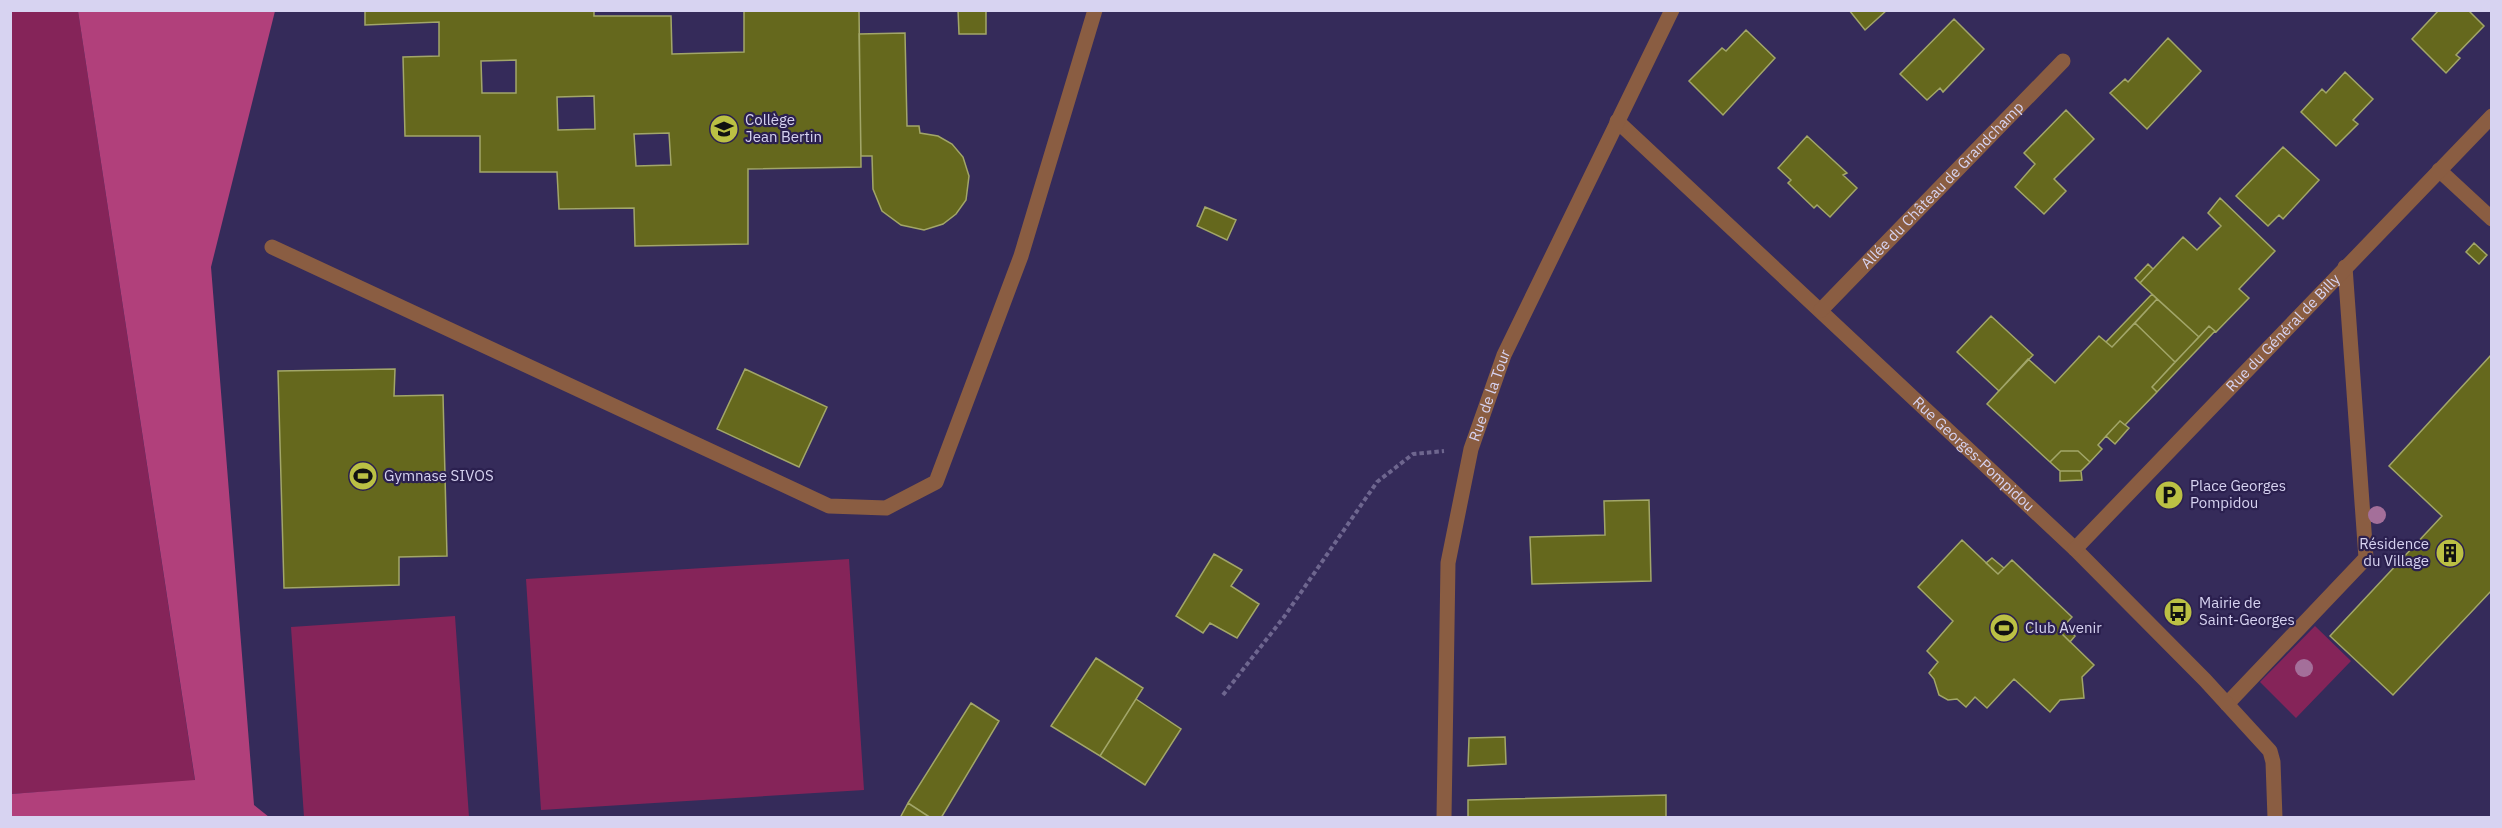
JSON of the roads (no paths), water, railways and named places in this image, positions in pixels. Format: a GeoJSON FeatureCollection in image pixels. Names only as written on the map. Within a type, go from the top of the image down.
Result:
{"type":"FeatureCollection","features":[{"type":"Feature","properties":{"kind":"street"},"geometry":{"type":"LineString","coordinates":[[272,247],[829,506],[886,508],[936,482],[1021,256],[1095,10]]}},
{"type":"Feature","properties":{"kind":"street","name":"Rue de la Tour"},"geometry":{"type":"LineString","coordinates":[[1444,818],[1448,564],[1471,448],[1504,355],[1672,10]]}},
{"type":"Feature","properties":{"kind":"street","name":"Allée du Château de Grandchamp"},"geometry":{"type":"LineString","coordinates":[[1821,310],[2063,61]]}},
{"type":"Feature","properties":{"kind":"street","name":"Rue du Général de Billy"},"geometry":{"type":"LineString","coordinates":[[2075,549],[2492,116]]}},
{"type":"Feature","properties":{"kind":"street","name":"Rue Georges-Pompidou"},"geometry":{"type":"LineString","coordinates":[[1617,121],[2075,549],[2227,704],[2270,751],[2273,762],[2275,818]]}},
{"type":"Feature","properties":{"kind":"street"},"geometry":{"type":"LineString","coordinates":[[2439,170],[2492,219]]}},
{"type":"Feature","properties":{"kind":"street"},"geometry":{"type":"LineString","coordinates":[[2227,704],[2366,558],[2346,267]]}},
{"type":"Feature","properties":{"kind":"place","name":"Collège Jean Bertin"},"geometry":{"type":"Point","coordinates":[724,129]}},
{"type":"Feature","properties":{"kind":"place","name":"Gymnase SIVOS"},"geometry":{"type":"Point","coordinates":[363,476]}},
{"type":"Feature","properties":{"kind":"place","name":"Place Georges Pompidou"},"geometry":{"type":"Point","coordinates":[2169,495]}},
{"type":"Feature","properties":{"kind":"place","name":"Résidence du Village"},"geometry":{"type":"Point","coordinates":[2450,553]}},
{"type":"Feature","properties":{"kind":"place","name":"Mairie de Saint-Georges"},"geometry":{"type":"Point","coordinates":[2178,612]}},
{"type":"Feature","properties":{"kind":"place","name":"Club Avenir"},"geometry":{"type":"Point","coordinates":[2004,628]}}]}
